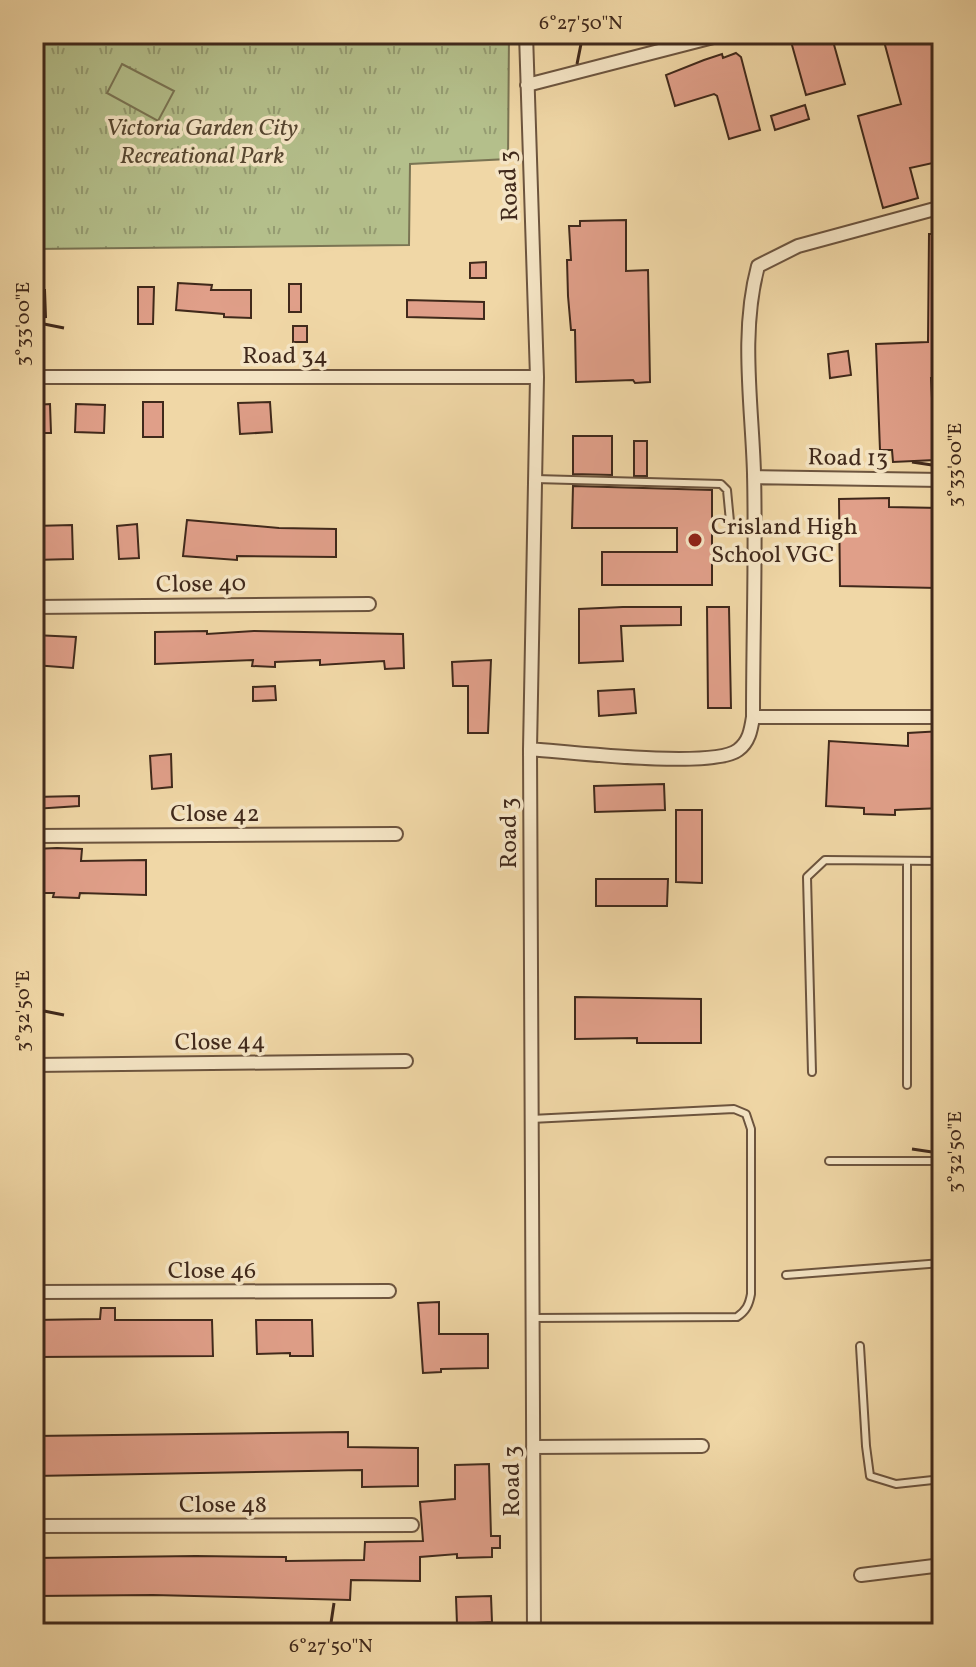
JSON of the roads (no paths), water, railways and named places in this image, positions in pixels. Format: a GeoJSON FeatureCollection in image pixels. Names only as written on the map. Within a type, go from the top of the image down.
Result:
{"type":"FeatureCollection","features":[{"type":"Feature","properties":{"kind":"street","name":"Road 3"},"geometry":{"type":"LineString","coordinates":[[526,34],[537,377],[530,749],[534,1633]]}},
{"type":"Feature","properties":{"kind":"street"},"geometry":{"type":"LineString","coordinates":[[527,85],[725,34]]}},
{"type":"Feature","properties":{"kind":"street"},"geometry":{"type":"LineString","coordinates":[[530,749],[700,760],[737,752],[749,737],[753,717],[754,477],[748,329],[758,266],[798,246],[942,207]]}},
{"type":"Feature","properties":{"kind":"street","name":"Road 34"},"geometry":{"type":"LineString","coordinates":[[34,377],[537,377]]}},
{"type":"Feature","properties":{"kind":"street","name":"Road 13"},"geometry":{"type":"LineString","coordinates":[[754,477],[942,480]]}},
{"type":"Feature","properties":{"kind":"street","name":"Close 40"},"geometry":{"type":"LineString","coordinates":[[34,607],[369,604]]}},
{"type":"Feature","properties":{"kind":"street"},"geometry":{"type":"LineString","coordinates":[[753,717],[942,717]]}},
{"type":"Feature","properties":{"kind":"street","name":"Close 42"},"geometry":{"type":"LineString","coordinates":[[34,836],[396,834]]}},
{"type":"Feature","properties":{"kind":"street","name":"Close 44"},"geometry":{"type":"LineString","coordinates":[[34,1065],[406,1061]]}},
{"type":"Feature","properties":{"kind":"street","name":"Close 46"},"geometry":{"type":"LineString","coordinates":[[34,1292],[389,1291]]}},
{"type":"Feature","properties":{"kind":"street"},"geometry":{"type":"LineString","coordinates":[[533,1447],[702,1446]]}},
{"type":"Feature","properties":{"kind":"street","name":"Close 48"},"geometry":{"type":"LineString","coordinates":[[34,1526],[412,1525]]}},
{"type":"Feature","properties":{"kind":"street"},"geometry":{"type":"LineString","coordinates":[[861,1575],[942,1565]]}},
{"type":"Feature","properties":{"kind":"lane"},"geometry":{"type":"LineString","coordinates":[[535,479],[717,483],[727,490],[731,532]]}},
{"type":"Feature","properties":{"kind":"lane"},"geometry":{"type":"LineString","coordinates":[[812,1072],[807,877],[825,860],[942,861]]}},
{"type":"Feature","properties":{"kind":"lane"},"geometry":{"type":"LineString","coordinates":[[907,861],[907,1085]]}},
{"type":"Feature","properties":{"kind":"lane"},"geometry":{"type":"LineString","coordinates":[[531,1119],[734,1109],[746,1114],[751,1129],[751,1294],[749,1305],[743,1313],[737,1317],[532,1318]]}},
{"type":"Feature","properties":{"kind":"lane"},"geometry":{"type":"LineString","coordinates":[[829,1161],[942,1161]]}},
{"type":"Feature","properties":{"kind":"lane"},"geometry":{"type":"LineString","coordinates":[[786,1275],[942,1263]]}},
{"type":"Feature","properties":{"kind":"lane"},"geometry":{"type":"LineString","coordinates":[[860,1346],[870,1476],[896,1484],[942,1479]]}},
{"type":"Feature","properties":{"kind":"place","name":"Crisland High School VGC"},"geometry":{"type":"Point","coordinates":[695,540]}},
{"type":"Feature","properties":{"kind":"park label","name":"Victoria Garden City Recreational Park"},"geometry":{"type":"Point","coordinates":[202,141]}}]}
